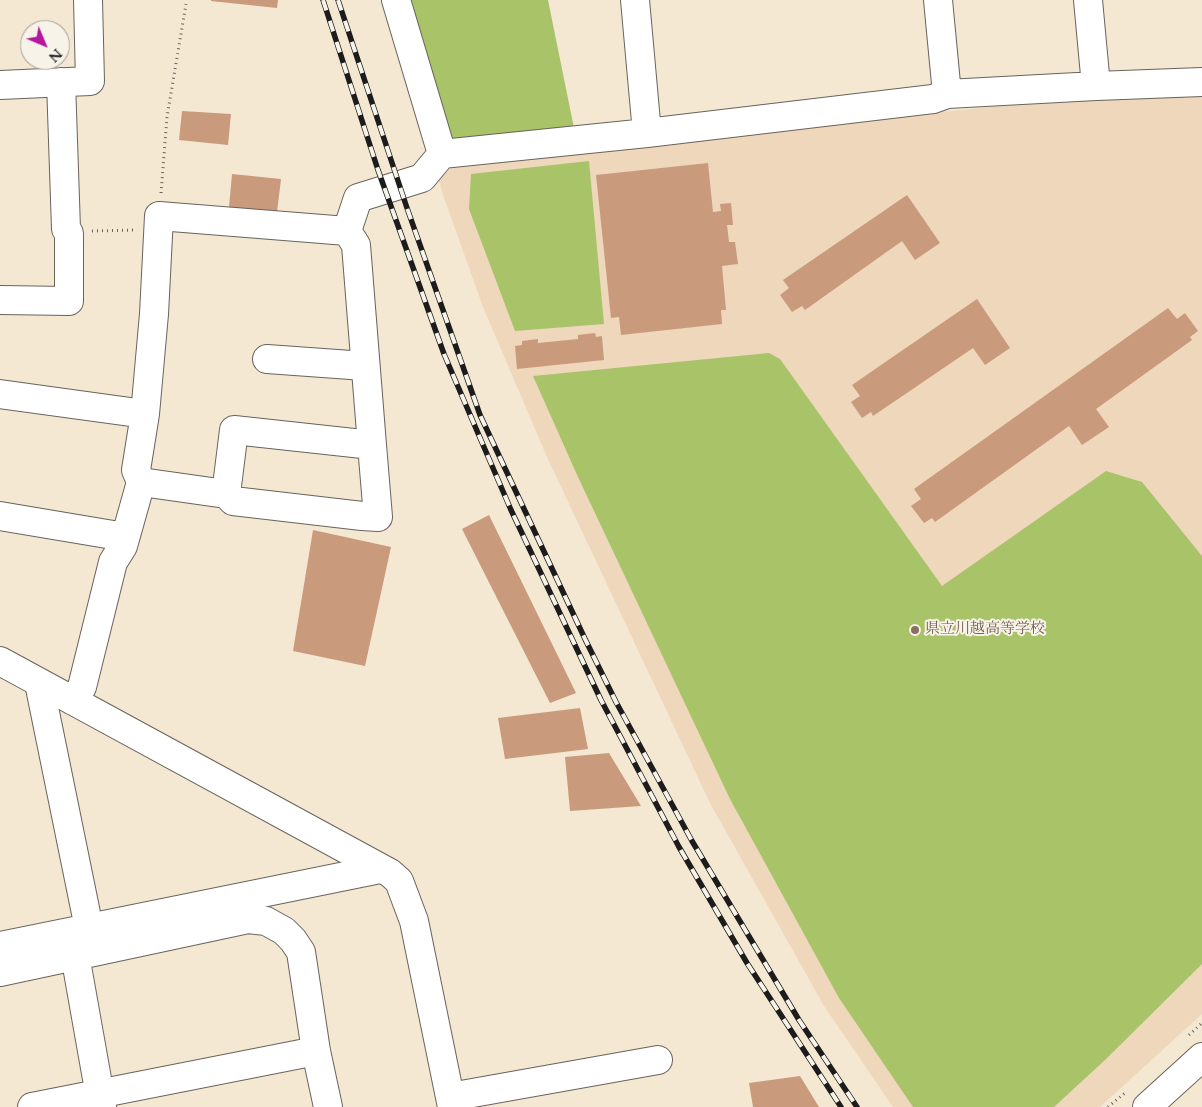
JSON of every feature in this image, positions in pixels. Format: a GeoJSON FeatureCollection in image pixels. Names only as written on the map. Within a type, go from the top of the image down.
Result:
{"type":"FeatureCollection","features":[{"type":"Feature","properties":{"kind":"main road"},"geometry":{"type":"LineString","coordinates":[[0,85],[90,81],[88,0]]}},
{"type":"Feature","properties":{"kind":"main road"},"geometry":{"type":"LineString","coordinates":[[396,0],[442,154]]}},
{"type":"Feature","properties":{"kind":"main road"},"geometry":{"type":"LineString","coordinates":[[635,0],[647,133]]}},
{"type":"Feature","properties":{"kind":"main road"},"geometry":{"type":"LineString","coordinates":[[938,0],[947,94]]}},
{"type":"Feature","properties":{"kind":"main road"},"geometry":{"type":"LineString","coordinates":[[1088,0],[1096,86]]}},
{"type":"Feature","properties":{"kind":"main road"},"geometry":{"type":"LineString","coordinates":[[0,300],[69,301],[68,232],[66,229],[61,82]]}},
{"type":"Feature","properties":{"kind":"main road"},"geometry":{"type":"LineString","coordinates":[[347,231],[358,198],[422,178],[442,154],[647,133],[933,99],[947,94],[1202,82]]}},
{"type":"Feature","properties":{"kind":"main road"},"geometry":{"type":"LineString","coordinates":[[73,701],[82,687],[112,562],[123,546],[140,482],[136,470],[145,414],[154,314],[159,223],[347,231]]}},
{"type":"Feature","properties":{"kind":"main road"},"geometry":{"type":"LineString","coordinates":[[140,482],[226,494],[233,501],[362,516],[378,516],[356,245],[347,231]]}},
{"type":"Feature","properties":{"kind":"main road"},"geometry":{"type":"LineString","coordinates":[[267,359],[365,366]]}},
{"type":"Feature","properties":{"kind":"main road"},"geometry":{"type":"LineString","coordinates":[[0,394],[145,414]]}},
{"type":"Feature","properties":{"kind":"main road"},"geometry":{"type":"LineString","coordinates":[[226,494],[234,430],[372,445]]}},
{"type":"Feature","properties":{"kind":"main road"},"geometry":{"type":"LineString","coordinates":[[0,516],[125,538]]}},
{"type":"Feature","properties":{"kind":"main road"},"geometry":{"type":"LineString","coordinates":[[0,661],[390,873],[399,881],[414,921],[451,1102],[658,1060]]}},
{"type":"Feature","properties":{"kind":"main road"},"geometry":{"type":"LineString","coordinates":[[39,683],[89,928]]}},
{"type":"Feature","properties":{"kind":"main road"},"geometry":{"type":"LineString","coordinates":[[0,946],[380,869]]}},
{"type":"Feature","properties":{"kind":"main road"},"geometry":{"type":"LineString","coordinates":[[0,972],[248,918],[266,921],[284,931],[301,952],[316,1051],[328,1107]]}},
{"type":"Feature","properties":{"kind":"main road"},"geometry":{"type":"LineString","coordinates":[[75,955],[101,1101]]}},
{"type":"Feature","properties":{"kind":"main road"},"geometry":{"type":"LineString","coordinates":[[32,1107],[101,1101],[316,1051]]}},
{"type":"Feature","properties":{"kind":"main road"},"geometry":{"type":"LineString","coordinates":[[1147,1107],[1202,1056]]}},
{"type":"Feature","properties":{"kind":"path"},"geometry":{"type":"LineString","coordinates":[[68,232],[159,223],[167,117],[186,4]]}},
{"type":"Feature","properties":{"kind":"shaded area","name":"県立川越高等学校"},"geometry":{"type":"Polygon","coordinates":[[[1202,95],[1202,1014],[1100,1107],[893,1107],[824,1006],[710,803],[547,457],[483,307],[439,180],[455,164],[1017,104],[1202,95]]]}},
{"type":"Feature","properties":{"kind":"green space"},"geometry":{"type":"Polygon","coordinates":[[[411,0],[548,0],[574,128],[457,143],[451,138],[411,0]]]}},
{"type":"Feature","properties":{"kind":"green space"},"geometry":{"type":"Polygon","coordinates":[[[589,161],[604,324],[515,331],[469,209],[471,174],[589,161]]]}},
{"type":"Feature","properties":{"kind":"green space"},"geometry":{"type":"Polygon","coordinates":[[[769,353],[780,359],[942,586],[1106,471],[1142,482],[1202,556],[1202,964],[1105,1060],[1054,1107],[913,1107],[839,998],[730,799],[578,477],[533,376],[769,353]]]}},
{"type":"Feature","properties":{"kind":"building"},"geometry":{"type":"Polygon","coordinates":[[[211,0],[278,0],[277,8],[211,0]]]}},
{"type":"Feature","properties":{"kind":"building"},"geometry":{"type":"Polygon","coordinates":[[[182,111],[231,114],[228,145],[179,140],[182,111]]]}},
{"type":"Feature","properties":{"kind":"building"},"geometry":{"type":"Polygon","coordinates":[[[708,163],[713,212],[721,211],[720,204],[731,203],[733,225],[727,225],[729,242],[735,242],[738,264],[722,266],[726,310],[721,310],[722,324],[621,335],[619,317],[611,318],[596,175],[708,163]]]}},
{"type":"Feature","properties":{"kind":"building"},"geometry":{"type":"Polygon","coordinates":[[[232,174],[281,179],[277,212],[229,207],[232,174]]]}},
{"type":"Feature","properties":{"kind":"building"},"geometry":{"type":"Polygon","coordinates":[[[907,195],[940,243],[915,260],[902,241],[805,310],[802,306],[792,312],[780,295],[789,288],[783,280],[907,195]]]}},
{"type":"Feature","properties":{"kind":"building"},"geometry":{"type":"Polygon","coordinates":[[[977,299],[1010,348],[985,365],[973,348],[873,416],[871,412],[862,418],[851,402],[860,396],[852,385],[977,299]]]}},
{"type":"Feature","properties":{"kind":"building"},"geometry":{"type":"Polygon","coordinates":[[[1168,308],[1177,319],[1185,313],[1198,331],[1190,337],[1192,340],[1096,409],[1109,427],[1082,445],[1069,426],[935,522],[932,518],[924,523],[911,506],[921,499],[914,489],[1168,308]]]}},
{"type":"Feature","properties":{"kind":"building"},"geometry":{"type":"Polygon","coordinates":[[[595,333],[596,337],[602,336],[604,360],[517,369],[515,346],[522,345],[522,341],[538,339],[538,343],[578,339],[578,335],[595,333]]]}},
{"type":"Feature","properties":{"kind":"building"},"geometry":{"type":"Polygon","coordinates":[[[489,515],[576,693],[550,703],[462,529],[489,515]]]}},
{"type":"Feature","properties":{"kind":"building"},"geometry":{"type":"Polygon","coordinates":[[[313,530],[391,547],[365,666],[293,651],[313,530]]]}},
{"type":"Feature","properties":{"kind":"building"},"geometry":{"type":"Polygon","coordinates":[[[580,708],[588,749],[505,759],[498,718],[580,708]]]}},
{"type":"Feature","properties":{"kind":"building"},"geometry":{"type":"Polygon","coordinates":[[[609,753],[641,806],[570,811],[565,757],[609,753]]]}},
{"type":"Feature","properties":{"kind":"building"},"geometry":{"type":"Polygon","coordinates":[[[800,1076],[819,1107],[753,1107],[749,1083],[800,1076]]]}},
{"type":"Feature","properties":{"kind":"railway"},"geometry":{"type":"LineString","coordinates":[[323,0],[378,170],[444,354],[511,510],[601,700],[679,847],[747,963],[841,1107]]}},
{"type":"Feature","properties":{"kind":"railway"},"geometry":{"type":"LineString","coordinates":[[338,0],[407,208],[480,415],[585,639],[616,702],[692,841],[799,1020],[857,1107]]}},
{"type":"Feature","properties":{"kind":"place","name":"県立川越高等学校"},"geometry":{"type":"Point","coordinates":[915,630]}}]}
